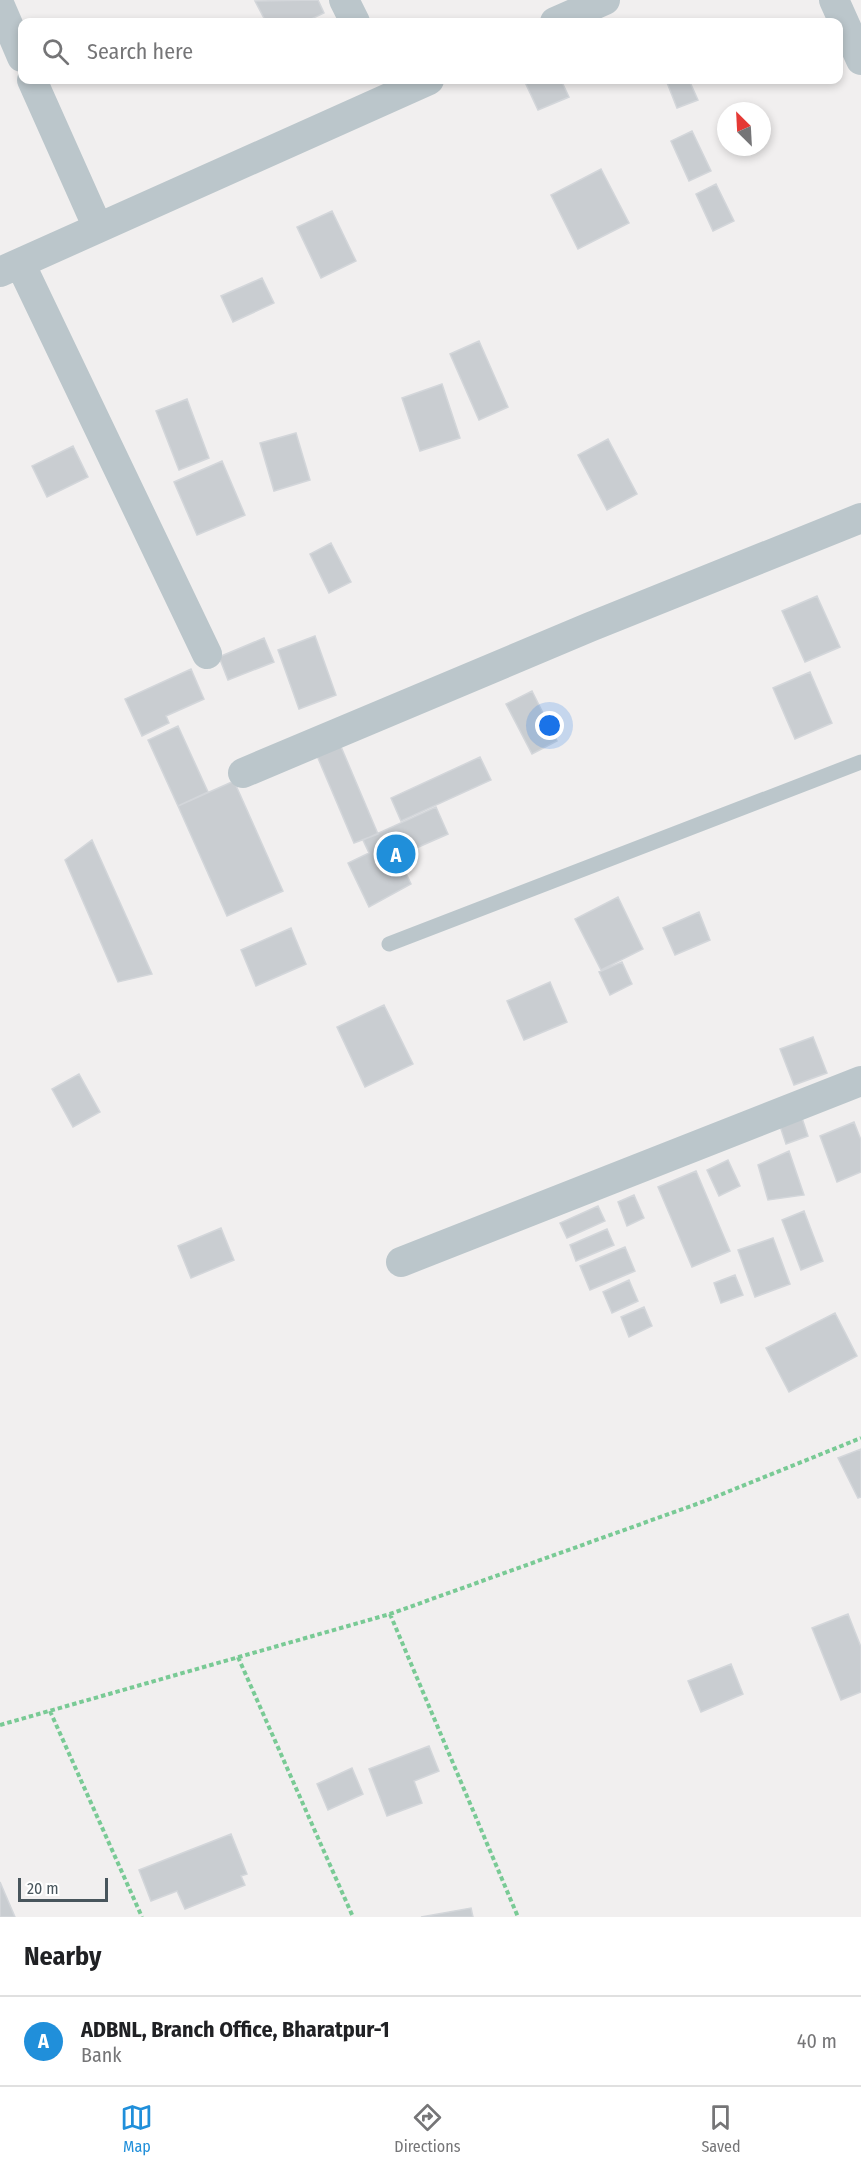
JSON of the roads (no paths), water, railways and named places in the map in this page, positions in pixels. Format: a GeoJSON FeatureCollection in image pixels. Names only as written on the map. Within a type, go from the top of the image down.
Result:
{"type":"FeatureCollection","features":[{"type":"Feature","properties":{"kind":"street"},"geometry":{"type":"LineString","coordinates":[[344,0],[353,18]]}},
{"type":"Feature","properties":{"kind":"street"},"geometry":{"type":"LineString","coordinates":[[564,18],[605,0]]}},
{"type":"Feature","properties":{"kind":"street"},"geometry":{"type":"LineString","coordinates":[[834,0],[842,18]]}},
{"type":"Feature","properties":{"kind":"street"},"geometry":{"type":"LineString","coordinates":[[0,6],[18,48]]}},
{"type":"Feature","properties":{"kind":"street"},"geometry":{"type":"LineString","coordinates":[[843,20],[861,60]]}},
{"type":"Feature","properties":{"kind":"street"},"geometry":{"type":"LineString","coordinates":[[34,84],[98,228]]}},
{"type":"Feature","properties":{"kind":"street"},"geometry":{"type":"LineString","coordinates":[[207,654],[10,268],[98,228],[386,88],[408,84]]}},
{"type":"Feature","properties":{"kind":"street"},"geometry":{"type":"LineString","coordinates":[[243,773],[590,627],[861,518]]}},
{"type":"Feature","properties":{"kind":"street"},"geometry":{"type":"LineString","coordinates":[[401,1262],[861,1081]]}},
{"type":"Feature","properties":{"kind":"lane"},"geometry":{"type":"LineString","coordinates":[[389,944],[861,762]]}},
{"type":"Feature","properties":{"kind":"place","name":"ADBNL, Branch Office, Bharatpur-1"},"geometry":{"type":"Point","coordinates":[396,854]}}]}
